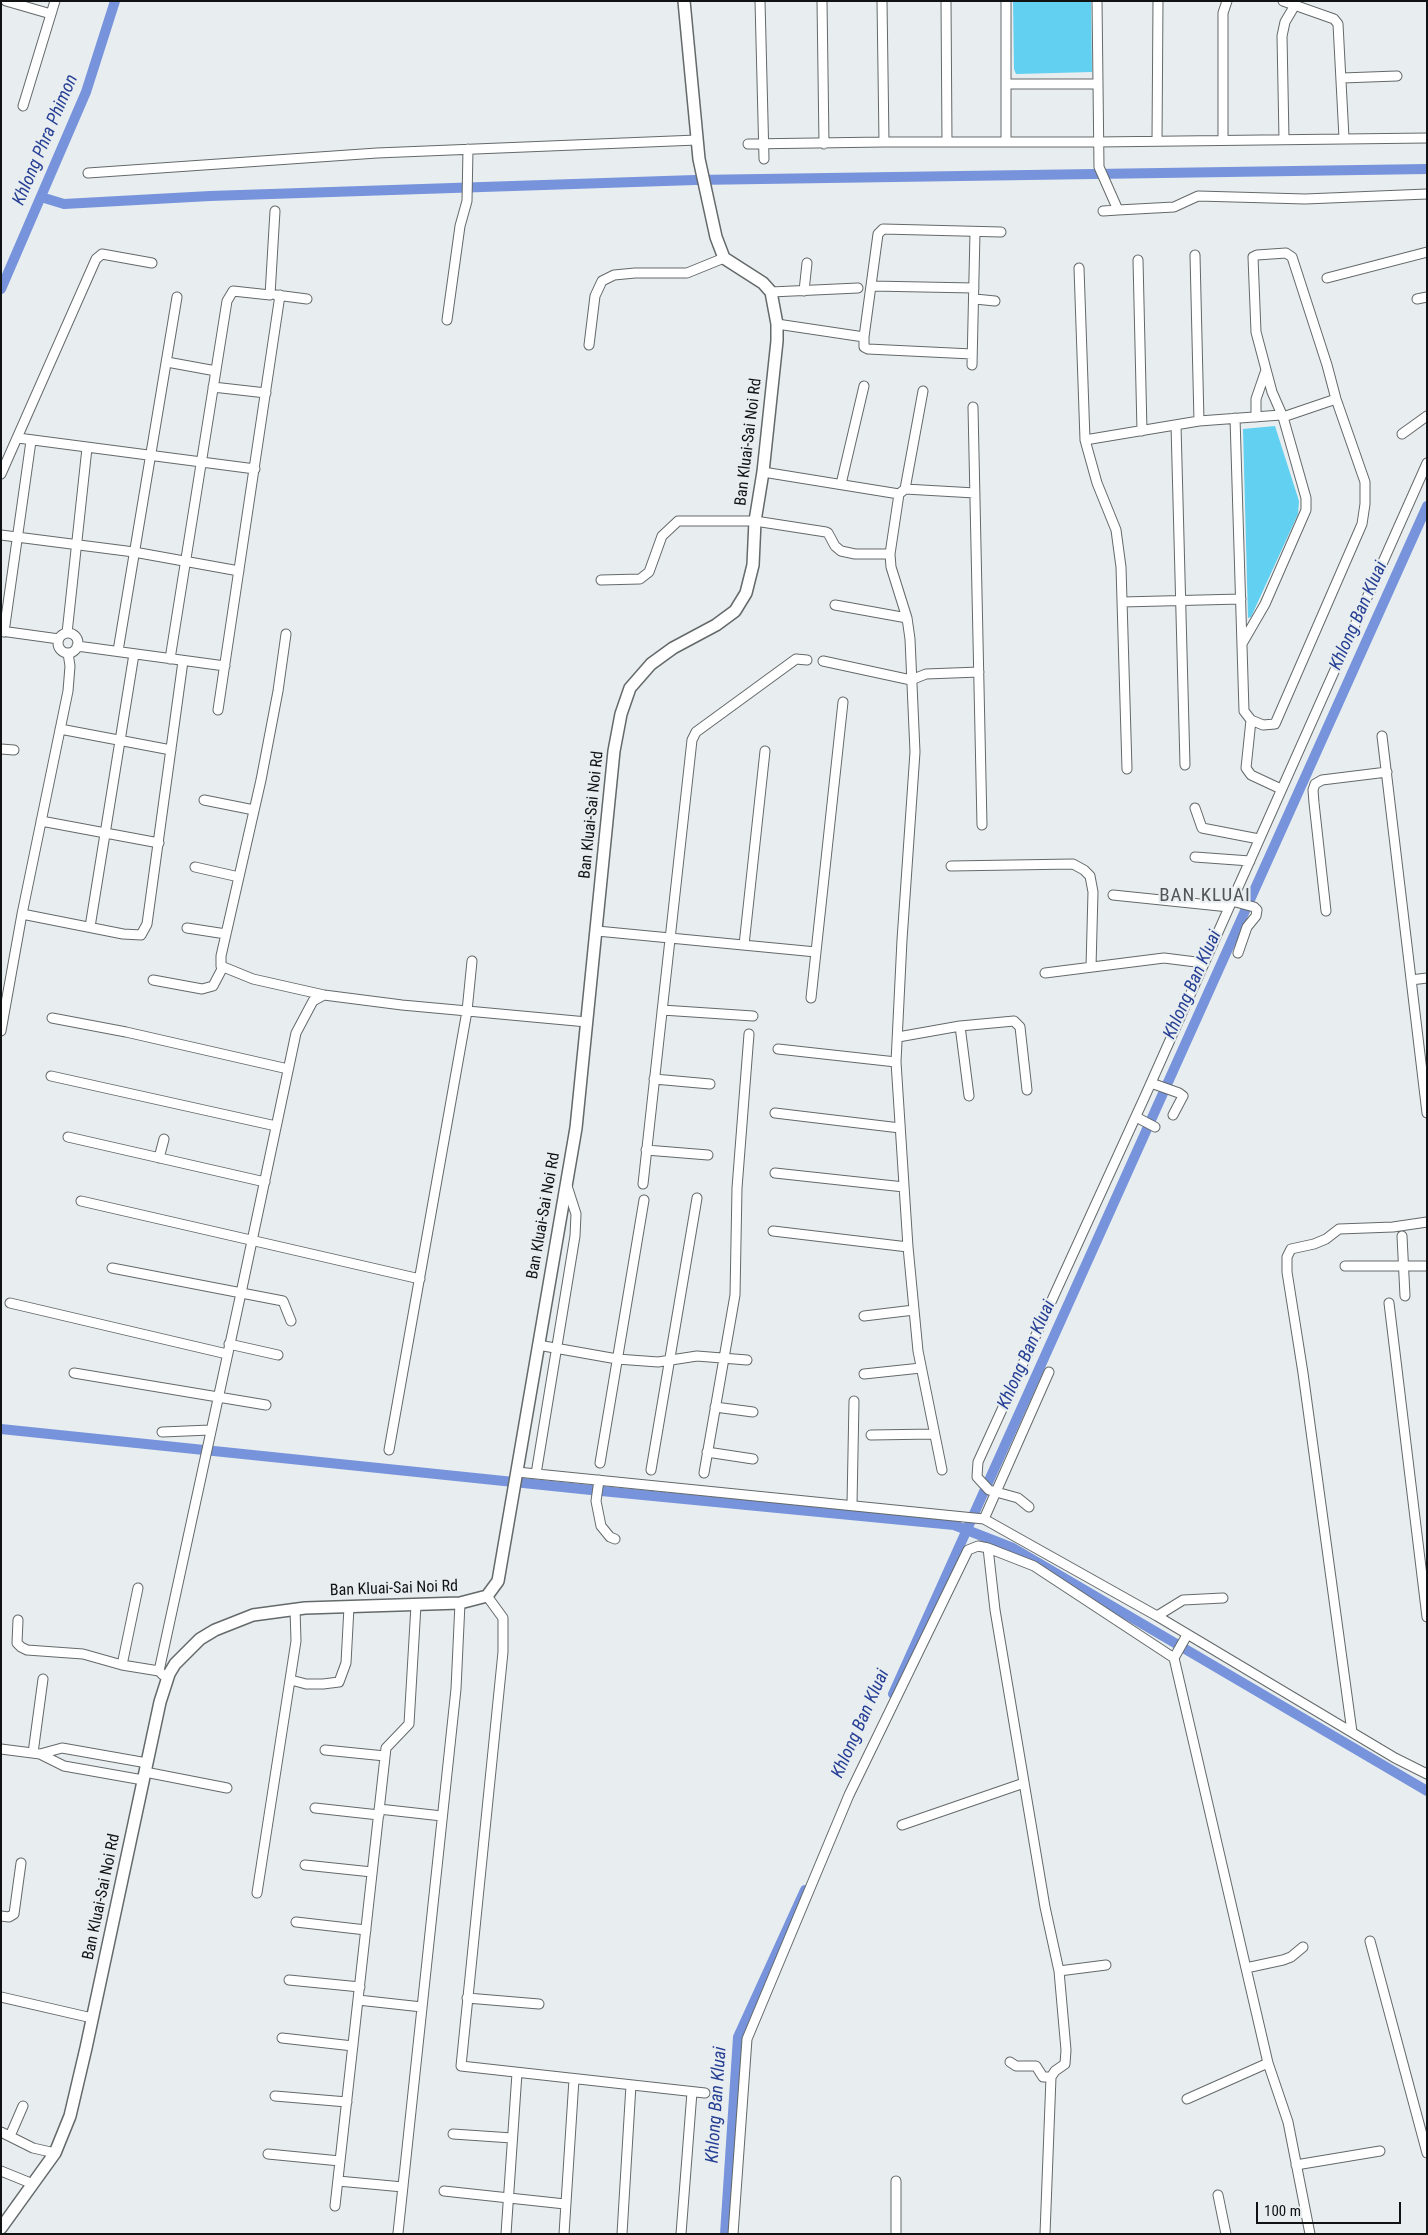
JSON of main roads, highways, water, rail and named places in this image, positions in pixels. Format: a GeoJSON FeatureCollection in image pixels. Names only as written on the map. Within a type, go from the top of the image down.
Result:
{"type":"FeatureCollection","features":[{"type":"Feature","properties":{"kind":"waterway","name":"Khlong Phra Phimon"},"geometry":{"type":"LineString","coordinates":[[1,289],[86,92],[115,1]]}},
{"type":"Feature","properties":{"kind":"waterway"},"geometry":{"type":"LineString","coordinates":[[41,197],[64,204],[210,196],[695,180],[1427,169]]}},
{"type":"Feature","properties":{"kind":"waterway","name":"Khlong Ban Kluai"},"geometry":{"type":"LineString","coordinates":[[893,1694],[1427,506]]}},
{"type":"Feature","properties":{"kind":"waterway"},"geometry":{"type":"LineString","coordinates":[[1,1429],[591,1490],[954,1525],[1013,1548],[1427,1791]]}},
{"type":"Feature","properties":{"kind":"waterway","name":"Khlong Ban Kluai"},"geometry":{"type":"LineString","coordinates":[[725,2234],[738,2037],[805,1890]]}},
{"type":"Feature","properties":{"kind":"district","name":"BAN KLUAI"},"geometry":{"type":"Point","coordinates":[1205,896]}}]}
